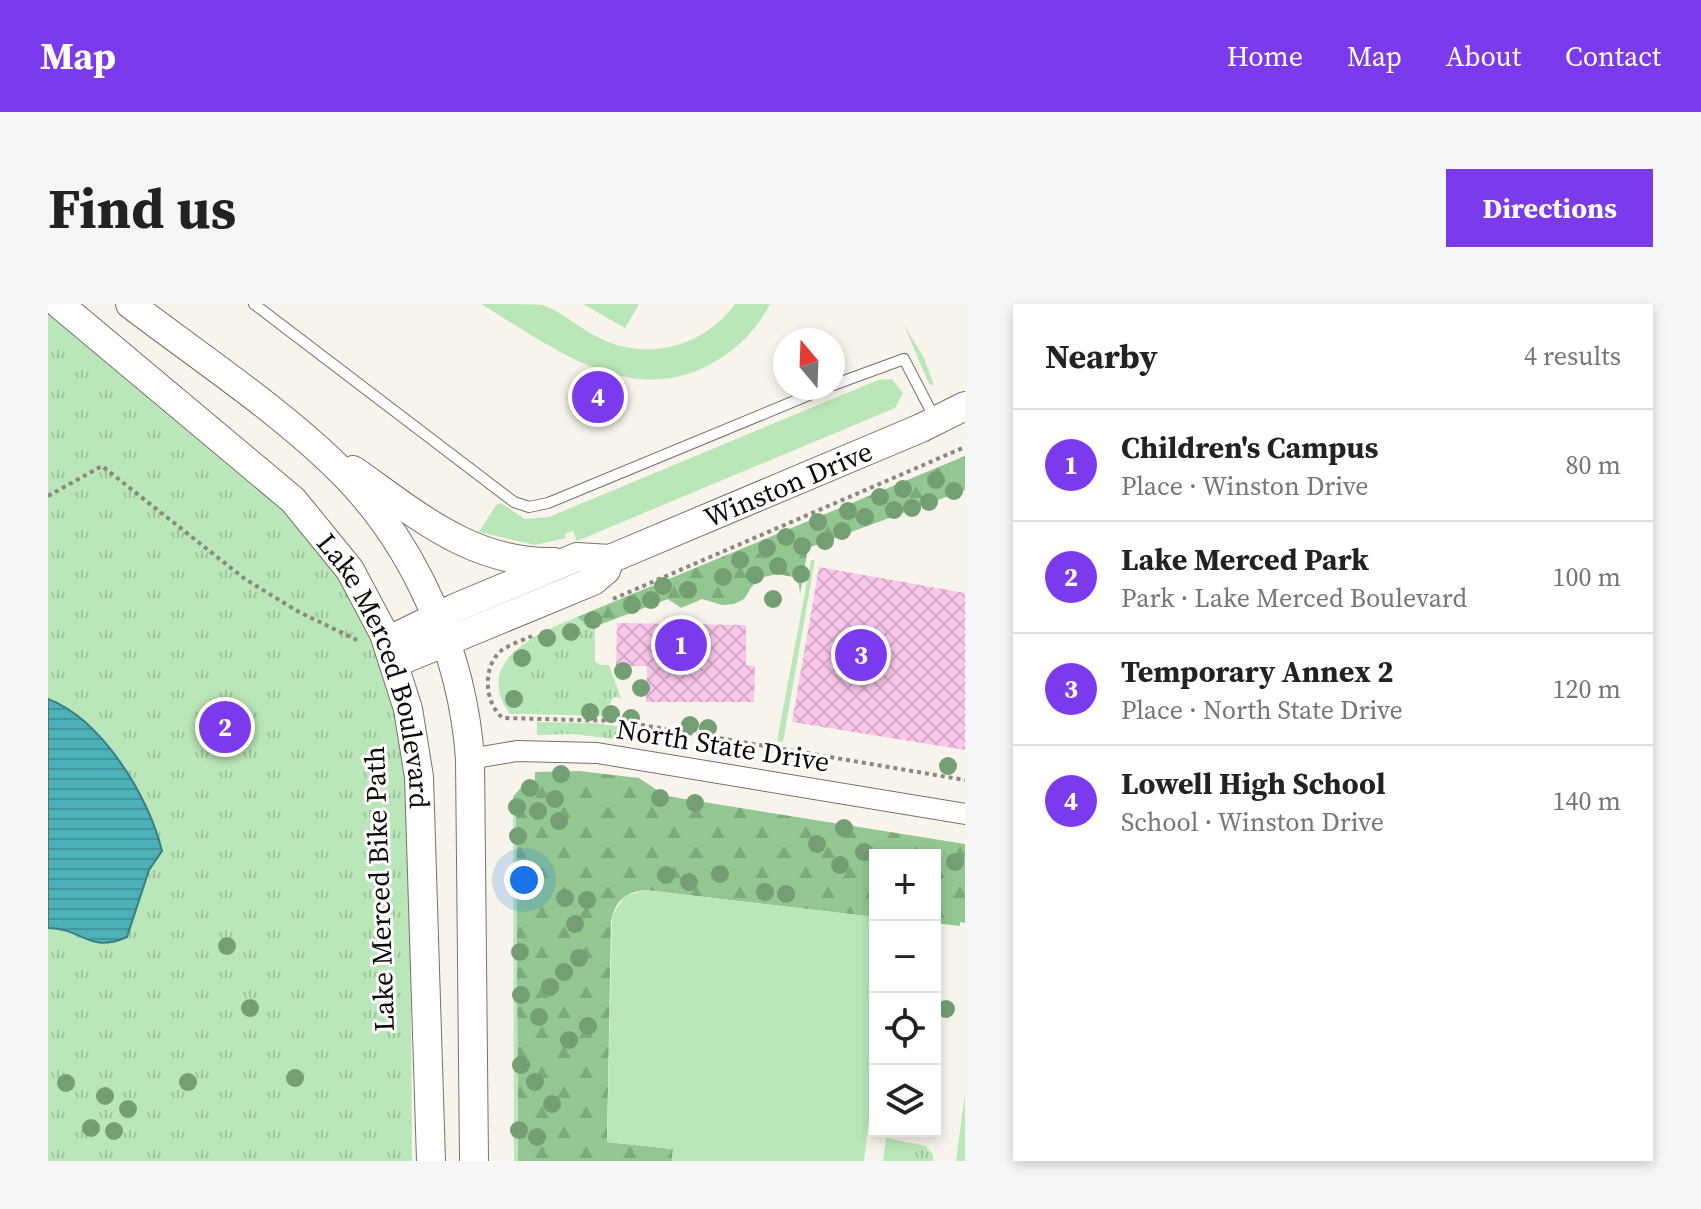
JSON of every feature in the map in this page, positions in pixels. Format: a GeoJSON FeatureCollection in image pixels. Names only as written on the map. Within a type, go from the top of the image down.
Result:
{"type":"FeatureCollection","features":[{"type":"Feature","properties":{"kind":"main road","name":"Lake Merced Boulevard"},"geometry":{"type":"LineString","coordinates":[[59,304],[293,500],[350,570],[411,722],[419,777],[431,1161]]}},
{"type":"Feature","properties":{"kind":"main road","name":"Lake Merced Boulevard"},"geometry":{"type":"LineString","coordinates":[[130,304],[319,450],[355,486],[408,561],[440,630],[464,707],[470,759],[474,1161]]}},
{"type":"Feature","properties":{"kind":"main road","name":"Winston Drive"},"geometry":{"type":"LineString","coordinates":[[440,630],[567,561],[585,556],[610,559],[965,406]]}},
{"type":"Feature","properties":{"kind":"main road"},"geometry":{"type":"LineString","coordinates":[[277,418],[459,542],[501,558],[567,561]]}},
{"type":"Feature","properties":{"kind":"main road","name":"Winston Drive"},"geometry":{"type":"LineString","coordinates":[[378,645],[440,630],[593,581],[606,570],[610,559]]}},
{"type":"Feature","properties":{"kind":"street","name":"North State Drive"},"geometry":{"type":"LineString","coordinates":[[470,759],[517,751],[597,753],[965,814]]}},
{"type":"Feature","properties":{"kind":"lane"},"geometry":{"type":"LineString","coordinates":[[254,304],[514,502],[529,507],[548,503],[797,400]]}},
{"type":"Feature","properties":{"kind":"lane"},"geometry":{"type":"LineString","coordinates":[[845,381],[904,359],[936,421]]}},
{"type":"Feature","properties":{"kind":"path"},"geometry":{"type":"LineString","coordinates":[[605,603],[965,447]]}},
{"type":"Feature","properties":{"kind":"path"},"geometry":{"type":"LineString","coordinates":[[48,496],[102,466],[258,588],[378,645]]}},
{"type":"Feature","properties":{"kind":"path"},"geometry":{"type":"LineString","coordinates":[[540,632],[501,650],[497,656],[487,691],[494,712],[503,718],[618,721],[965,780]]}},
{"type":"Feature","properties":{"kind":"green space"},"geometry":{"type":"Polygon","coordinates":[[[481,304],[543,305],[608,342],[643,349],[678,345],[694,338],[723,318],[735,304],[770,304],[752,331],[711,364],[680,376],[650,379],[620,376],[591,366],[562,353],[481,304]]]}},
{"type":"Feature","properties":{"kind":"green space"},"geometry":{"type":"Polygon","coordinates":[[[583,304],[639,304],[625,328],[583,304]]]}},
{"type":"Feature","properties":{"kind":"green space"},"geometry":{"type":"Polygon","coordinates":[[[48,314],[272,496],[331,563],[374,638],[404,741],[410,858],[412,1161],[48,1161],[48,314]]]}},
{"type":"Feature","properties":{"kind":"green space"},"geometry":{"type":"Polygon","coordinates":[[[904,325],[924,358],[934,385],[929,384],[904,325]]]}},
{"type":"Feature","properties":{"kind":"green space"},"geometry":{"type":"Polygon","coordinates":[[[892,379],[903,393],[895,408],[577,541],[573,531],[565,534],[566,538],[535,545],[479,532],[496,505],[501,503],[525,519],[549,517],[830,400],[845,400],[845,394],[878,380],[892,379]]]}},
{"type":"Feature","properties":{"kind":"green space"},"geometry":{"type":"Polygon","coordinates":[[[965,456],[965,490],[808,548],[800,594],[799,585],[793,577],[778,574],[764,577],[752,586],[744,599],[734,604],[722,605],[702,599],[681,608],[668,599],[591,628],[577,617],[965,456]]]}},
{"type":"Feature","properties":{"kind":"green space"},"geometry":{"type":"Polygon","coordinates":[[[811,560],[815,560],[783,742],[777,741],[811,560]]]}},
{"type":"Feature","properties":{"kind":"green space"},"geometry":{"type":"Polygon","coordinates":[[[577,617],[591,628],[595,627],[595,661],[600,665],[609,665],[621,698],[614,697],[604,713],[510,714],[500,695],[499,679],[504,664],[529,640],[577,617]]]}},
{"type":"Feature","properties":{"kind":"green space"},"geometry":{"type":"Polygon","coordinates":[[[528,711],[602,712],[604,716],[528,714],[528,711]]]}},
{"type":"Feature","properties":{"kind":"green space"},"geometry":{"type":"Polygon","coordinates":[[[537,722],[594,723],[645,730],[636,736],[640,742],[572,734],[537,735],[537,722]]]}},
{"type":"Feature","properties":{"kind":"green space"},"geometry":{"type":"Polygon","coordinates":[[[579,771],[639,778],[666,796],[965,844],[965,923],[960,922],[960,926],[941,924],[941,849],[869,849],[869,916],[645,890],[627,896],[618,903],[611,921],[607,1142],[673,1149],[672,1161],[518,1161],[516,813],[513,797],[523,785],[535,782],[535,772],[579,771]]]}},
{"type":"Feature","properties":{"kind":"green space"},"geometry":{"type":"Polygon","coordinates":[[[513,797],[516,813],[518,1161],[514,1161],[513,797]]]}},
{"type":"Feature","properties":{"kind":"green space"},"geometry":{"type":"Polygon","coordinates":[[[645,890],[869,916],[869,1119],[864,1161],[672,1161],[673,1149],[607,1142],[612,915],[625,896],[645,890]]]}},
{"type":"Feature","properties":{"kind":"green space"},"geometry":{"type":"Polygon","coordinates":[[[965,1094],[965,1161],[956,1161],[965,1094]]]}},
{"type":"Feature","properties":{"kind":"green space"},"geometry":{"type":"Polygon","coordinates":[[[886,1138],[926,1146],[933,1155],[933,1161],[883,1161],[886,1138]]]}},
{"type":"Feature","properties":{"kind":"water"},"geometry":{"type":"Polygon","coordinates":[[[48,699],[86,723],[120,762],[146,807],[162,851],[149,870],[127,937],[114,941],[94,942],[70,932],[48,928],[48,699]]]}},
{"type":"Feature","properties":{"kind":"building"},"geometry":{"type":"Polygon","coordinates":[[[819,567],[965,593],[965,750],[792,722],[819,567]]]}},
{"type":"Feature","properties":{"kind":"building"},"geometry":{"type":"Polygon","coordinates":[[[617,623],[746,625],[746,665],[755,666],[754,702],[646,702],[647,666],[616,666],[617,623]]]}},
{"type":"Feature","properties":{"kind":"place","name":"Lowell High School"},"geometry":{"type":"Point","coordinates":[598,397]}},
{"type":"Feature","properties":{"kind":"place","name":"Children's Campus"},"geometry":{"type":"Point","coordinates":[681,645]}},
{"type":"Feature","properties":{"kind":"place","name":"Temporary Annex 2"},"geometry":{"type":"Point","coordinates":[861,655]}},
{"type":"Feature","properties":{"kind":"place","name":"Lake Merced Park"},"geometry":{"type":"Point","coordinates":[225,727]}}]}
